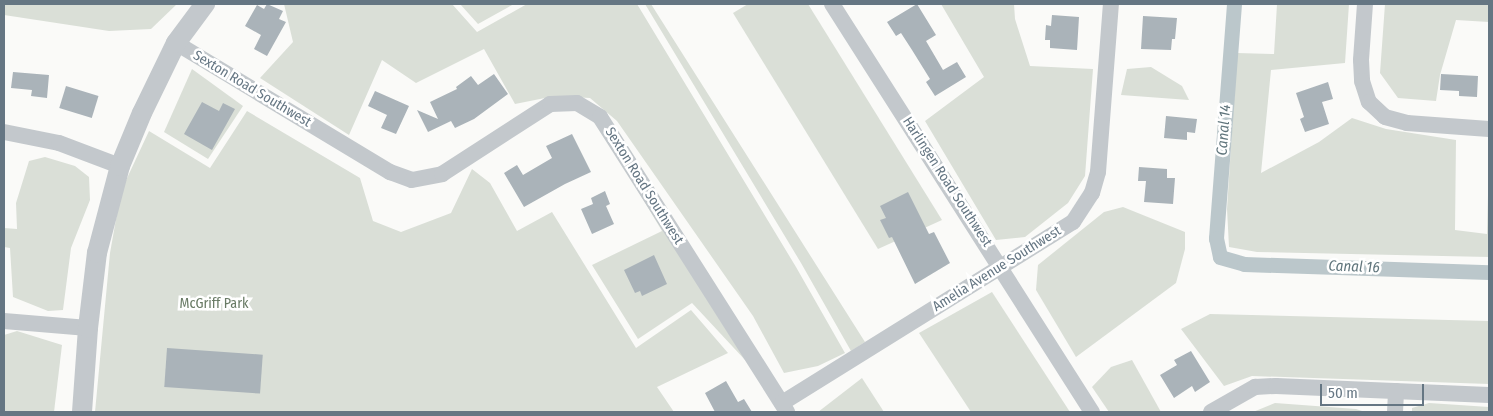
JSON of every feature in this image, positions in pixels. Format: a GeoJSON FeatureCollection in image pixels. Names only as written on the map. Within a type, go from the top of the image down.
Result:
{"type":"FeatureCollection","features":[{"type":"Feature","properties":{"kind":"street"},"geometry":{"type":"LineString","coordinates":[[82,412],[88,328],[98,253],[120,166],[142,114],[176,43],[205,4]]}},
{"type":"Feature","properties":{"kind":"street","name":"Harlingen Road Southwest"},"geometry":{"type":"LineString","coordinates":[[832,4],[1092,412]]}},
{"type":"Feature","properties":{"kind":"street","name":"Amelia Avenue Southwest"},"geometry":{"type":"LineString","coordinates":[[785,408],[1000,266],[1073,222],[1092,193],[1098,172],[1111,4]]}},
{"type":"Feature","properties":{"kind":"street"},"geometry":{"type":"LineString","coordinates":[[1365,4],[1362,81],[1368,102],[1385,117],[1407,123],[1489,128]]}},
{"type":"Feature","properties":{"kind":"street","name":"Sexton Road Southwest"},"geometry":{"type":"LineString","coordinates":[[176,43],[390,172],[412,180],[442,174],[550,104],[577,103],[600,117],[785,408]]}},
{"type":"Feature","properties":{"kind":"street"},"geometry":{"type":"LineString","coordinates":[[4,132],[59,143],[120,166]]}},
{"type":"Feature","properties":{"kind":"street"},"geometry":{"type":"LineString","coordinates":[[4,321],[88,328]]}},
{"type":"Feature","properties":{"kind":"street"},"geometry":{"type":"LineString","coordinates":[[1212,412],[1254,387],[1276,386],[1489,395]]}},
{"type":"Feature","properties":{"kind":"street"},"geometry":{"type":"LineString","coordinates":[[1395,412],[1396,391]]}},
{"type":"Feature","properties":{"kind":"green space"},"geometry":{"type":"Polygon","coordinates":[[[4,4],[177,4],[151,29],[109,31],[4,15],[4,4]]]}},
{"type":"Feature","properties":{"kind":"green space"},"geometry":{"type":"Polygon","coordinates":[[[284,4],[452,4],[477,32],[527,4],[637,4],[796,267],[845,353],[818,366],[784,373],[753,316],[617,121],[590,98],[555,96],[515,104],[484,49],[416,83],[382,60],[349,135],[260,78],[293,42],[284,4]]]}},
{"type":"Feature","properties":{"kind":"green space"},"geometry":{"type":"Polygon","coordinates":[[[460,4],[514,4],[478,24],[460,4]]]}},
{"type":"Feature","properties":{"kind":"green space"},"geometry":{"type":"Polygon","coordinates":[[[645,4],[651,4],[865,342],[851,351],[801,263],[645,4]]]}},
{"type":"Feature","properties":{"kind":"green space"},"geometry":{"type":"Polygon","coordinates":[[[748,4],[808,4],[942,220],[878,249],[733,13],[748,4]]]}},
{"type":"Feature","properties":{"kind":"green space"},"geometry":{"type":"Polygon","coordinates":[[[941,4],[1014,4],[1015,19],[1030,66],[1093,69],[1085,176],[1068,203],[1025,237],[996,240],[925,121],[984,77],[941,4]]]}},
{"type":"Feature","properties":{"kind":"green space"},"geometry":{"type":"Polygon","coordinates":[[[1277,4],[1349,4],[1345,63],[1271,70],[1261,173],[1319,142],[1352,118],[1386,129],[1456,140],[1455,230],[1487,234],[1489,156],[1489,257],[1257,252],[1229,247],[1227,209],[1237,53],[1274,54],[1277,4]]]}},
{"type":"Feature","properties":{"kind":"green space"},"geometry":{"type":"Polygon","coordinates":[[[1385,4],[1489,4],[1489,22],[1456,20],[1440,75],[1436,101],[1398,98],[1380,73],[1385,4]]]}},
{"type":"Feature","properties":{"kind":"green space"},"geometry":{"type":"Polygon","coordinates":[[[1151,67],[1182,86],[1189,100],[1121,95],[1127,69],[1151,67]]]}},
{"type":"Feature","properties":{"kind":"green space"},"geometry":{"type":"Polygon","coordinates":[[[192,69],[243,106],[208,159],[164,132],[192,69]]]}},
{"type":"Feature","properties":{"kind":"green space","name":"McGriff Park"},"geometry":{"type":"Polygon","coordinates":[[[247,111],[360,178],[373,221],[401,232],[451,213],[472,169],[490,183],[517,231],[552,212],[636,348],[691,310],[728,353],[657,387],[674,412],[95,412],[110,253],[121,191],[149,131],[210,168],[247,111]]]}},
{"type":"Feature","properties":{"kind":"green space"},"geometry":{"type":"Polygon","coordinates":[[[45,157],[75,166],[89,177],[90,200],[71,248],[63,310],[48,311],[13,297],[10,248],[4,247],[4,228],[17,229],[16,203],[29,161],[45,157]]]}},
{"type":"Feature","properties":{"kind":"green space"},"geometry":{"type":"Polygon","coordinates":[[[629,176],[746,361],[692,303],[638,339],[592,265],[662,231],[629,176]]]}},
{"type":"Feature","properties":{"kind":"green space"},"geometry":{"type":"Polygon","coordinates":[[[1123,207],[1185,232],[1185,249],[1176,283],[1076,357],[1036,290],[1038,265],[1104,212],[1123,207]]]}},
{"type":"Feature","properties":{"kind":"green space"},"geometry":{"type":"Polygon","coordinates":[[[992,292],[1070,412],[971,412],[919,333],[992,292]]]}},
{"type":"Feature","properties":{"kind":"green space"},"geometry":{"type":"Polygon","coordinates":[[[1210,314],[1489,321],[1489,384],[1252,376],[1224,386],[1181,329],[1210,314]]]}},
{"type":"Feature","properties":{"kind":"green space"},"geometry":{"type":"Polygon","coordinates":[[[17,331],[62,345],[54,412],[4,412],[4,335],[17,331]]]}},
{"type":"Feature","properties":{"kind":"green space"},"geometry":{"type":"Polygon","coordinates":[[[1132,360],[1161,412],[1109,412],[1092,387],[1111,367],[1132,360]]]}},
{"type":"Feature","properties":{"kind":"green space"},"geometry":{"type":"Polygon","coordinates":[[[862,378],[884,412],[818,412],[862,378]]]}},
{"type":"Feature","properties":{"kind":"green space"},"geometry":{"type":"Polygon","coordinates":[[[1275,403],[1356,409],[1365,412],[1253,412],[1275,403]]]}},
{"type":"Feature","properties":{"kind":"green space"},"geometry":{"type":"Polygon","coordinates":[[[1429,403],[1489,407],[1489,412],[1412,412],[1412,408],[1429,403]]]}},
{"type":"Feature","properties":{"kind":"building"},"geometry":{"type":"Polygon","coordinates":[[[267,4],[283,11],[279,19],[286,22],[267,56],[254,49],[261,35],[245,26],[257,5],[264,9],[267,4]]]}},
{"type":"Feature","properties":{"kind":"building"},"geometry":{"type":"Polygon","coordinates":[[[917,4],[936,35],[926,41],[943,70],[957,62],[966,77],[935,96],[926,82],[930,79],[901,33],[896,36],[887,22],[917,4]]]}},
{"type":"Feature","properties":{"kind":"building"},"geometry":{"type":"Polygon","coordinates":[[[1052,15],[1079,17],[1077,50],[1050,48],[1050,40],[1045,40],[1046,25],[1051,26],[1052,15]]]}},
{"type":"Feature","properties":{"kind":"building"},"geometry":{"type":"Polygon","coordinates":[[[1143,16],[1177,18],[1175,39],[1172,39],[1171,50],[1141,49],[1143,16]]]}},
{"type":"Feature","properties":{"kind":"building"},"geometry":{"type":"Polygon","coordinates":[[[13,72],[49,75],[47,98],[31,96],[32,90],[11,88],[13,72]]]}},
{"type":"Feature","properties":{"kind":"building"},"geometry":{"type":"Polygon","coordinates":[[[494,74],[508,94],[474,119],[455,128],[451,121],[428,132],[417,110],[438,119],[430,102],[457,89],[456,87],[471,76],[478,85],[494,74]]]}},
{"type":"Feature","properties":{"kind":"building"},"geometry":{"type":"Polygon","coordinates":[[[1441,74],[1478,76],[1477,97],[1459,96],[1459,91],[1440,90],[1441,74]]]}},
{"type":"Feature","properties":{"kind":"building"},"geometry":{"type":"Polygon","coordinates":[[[1328,82],[1333,99],[1322,102],[1329,124],[1305,132],[1300,119],[1304,117],[1296,93],[1328,82]]]}},
{"type":"Feature","properties":{"kind":"building"},"geometry":{"type":"Polygon","coordinates":[[[66,86],[99,96],[92,118],[59,108],[66,86]]]}},
{"type":"Feature","properties":{"kind":"building"},"geometry":{"type":"Polygon","coordinates":[[[375,91],[409,106],[396,134],[381,128],[387,115],[368,106],[375,91]]]}},
{"type":"Feature","properties":{"kind":"building"},"geometry":{"type":"Polygon","coordinates":[[[202,102],[219,111],[223,103],[235,109],[212,150],[184,134],[202,102]]]}},
{"type":"Feature","properties":{"kind":"building"},"geometry":{"type":"Polygon","coordinates":[[[1166,116],[1197,119],[1195,133],[1187,132],[1187,140],[1164,138],[1166,116]]]}},
{"type":"Feature","properties":{"kind":"building"},"geometry":{"type":"Polygon","coordinates":[[[572,134],[591,172],[524,207],[504,173],[517,165],[523,175],[552,158],[546,146],[572,134]]]}},
{"type":"Feature","properties":{"kind":"building"},"geometry":{"type":"Polygon","coordinates":[[[1139,167],[1167,169],[1167,178],[1175,178],[1173,204],[1144,202],[1146,181],[1138,181],[1139,167]]]}},
{"type":"Feature","properties":{"kind":"building"},"geometry":{"type":"Polygon","coordinates":[[[605,191],[610,204],[606,206],[614,224],[592,234],[581,209],[593,204],[591,198],[605,191]]]}},
{"type":"Feature","properties":{"kind":"building"},"geometry":{"type":"Polygon","coordinates":[[[908,192],[929,234],[934,232],[950,263],[915,284],[892,237],[889,238],[880,220],[886,218],[880,206],[908,192]]]}},
{"type":"Feature","properties":{"kind":"building"},"geometry":{"type":"Polygon","coordinates":[[[654,255],[667,284],[642,296],[640,291],[635,293],[624,270],[654,255]]]}},
{"type":"Feature","properties":{"kind":"building"},"geometry":{"type":"Polygon","coordinates":[[[167,348],[263,355],[260,394],[164,387],[167,348]]]}},
{"type":"Feature","properties":{"kind":"building"},"geometry":{"type":"Polygon","coordinates":[[[1191,351],[1210,382],[1195,392],[1192,386],[1174,398],[1160,375],[1177,365],[1174,360],[1191,351]]]}},
{"type":"Feature","properties":{"kind":"building"},"geometry":{"type":"Polygon","coordinates":[[[726,381],[738,402],[744,399],[752,412],[715,412],[705,393],[726,381]]]}},
{"type":"Feature","properties":{"kind":"waterway","name":"Canal 16"},"geometry":{"type":"LineString","coordinates":[[1234,4],[1216,238],[1220,257],[1244,264],[1489,272]]}},
{"type":"Feature","properties":{"kind":"water label","name":"Canal 14"},"geometry":{"type":"Point","coordinates":[1224,130]}}]}
